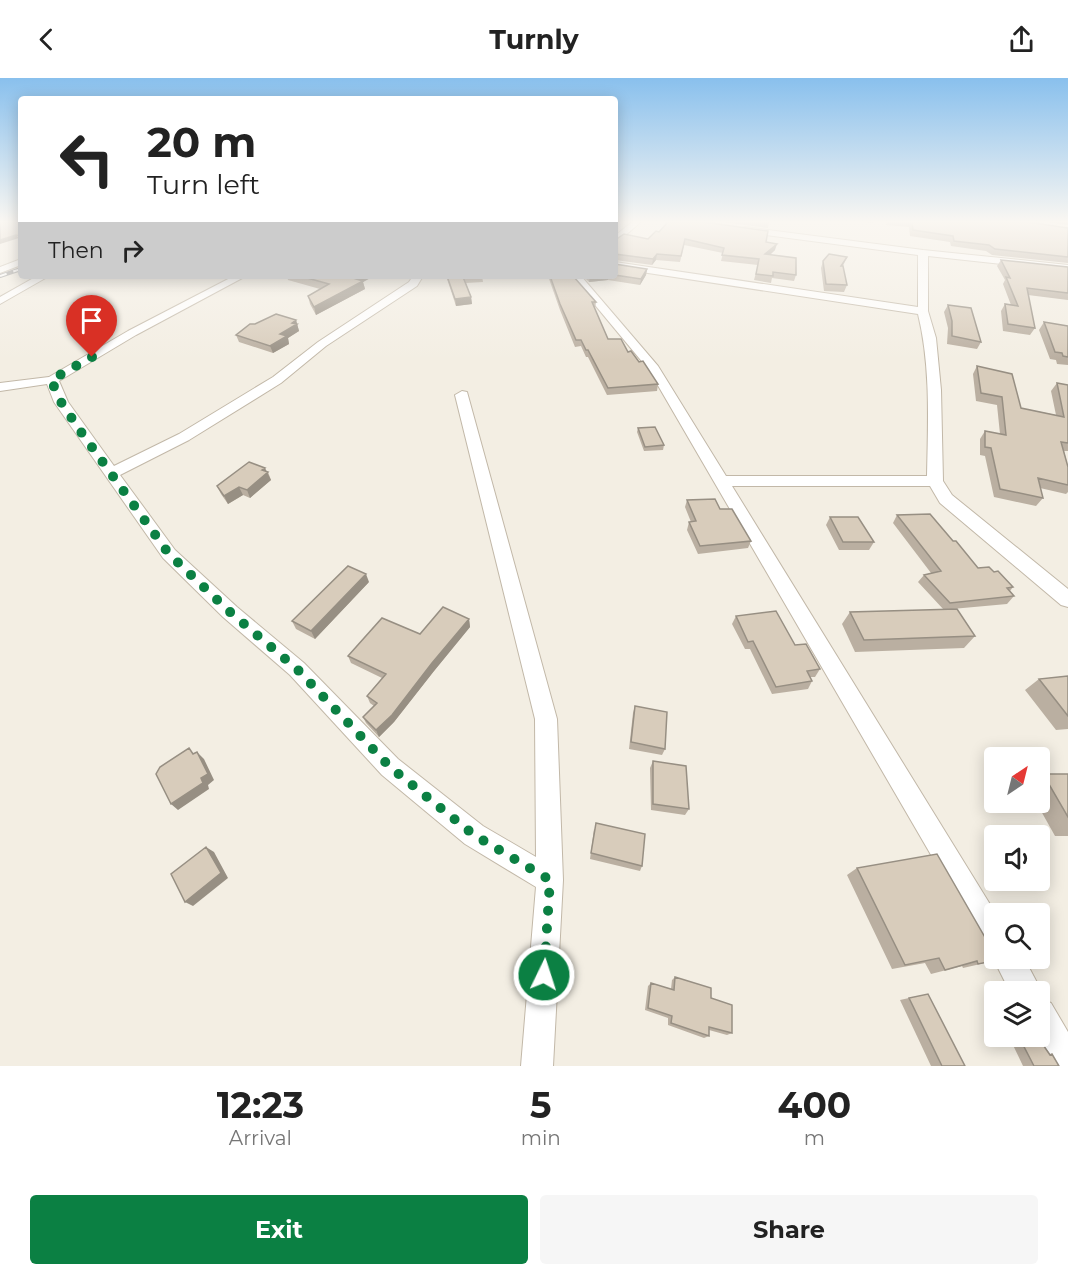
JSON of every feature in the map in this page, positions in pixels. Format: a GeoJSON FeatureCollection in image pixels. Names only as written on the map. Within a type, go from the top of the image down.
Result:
{"type":"FeatureCollection","features":[{"type":"Feature","properties":{"kind":"street"},"geometry":{"type":"LineString","coordinates":[[629,267],[923,310]]}},
{"type":"Feature","properties":{"kind":"street"},"geometry":{"type":"LineString","coordinates":[[923,267],[923,310],[933,363],[935,481],[946,499],[1068,600]]}},
{"type":"Feature","properties":{"kind":"street"},"geometry":{"type":"LineString","coordinates":[[0,301],[39,279]]}},
{"type":"Feature","properties":{"kind":"street"},"geometry":{"type":"LineString","coordinates":[[0,387],[51,380],[132,333],[235,279]]}},
{"type":"Feature","properties":{"kind":"street"},"geometry":{"type":"LineString","coordinates":[[111,473],[184,437],[277,380],[322,344],[413,284],[416,279]]}},
{"type":"Feature","properties":{"kind":"street"},"geometry":{"type":"LineString","coordinates":[[579,279],[654,369],[984,919]]}},
{"type":"Feature","properties":{"kind":"street"},"geometry":{"type":"LineString","coordinates":[[51,380],[61,402],[169,554],[230,612],[297,669],[390,767],[474,835],[550,880]]}},
{"type":"Feature","properties":{"kind":"street"},"geometry":{"type":"LineString","coordinates":[[462,396],[546,719],[550,880],[537,1066]]}},
{"type":"Feature","properties":{"kind":"street"},"geometry":{"type":"LineString","coordinates":[[721,481],[935,481]]}},
{"type":"Feature","properties":{"kind":"street"},"geometry":{"type":"LineString","coordinates":[[1050,1031],[1068,1062]]}},
{"type":"Feature","properties":{"kind":"building"},"geometry":{"type":"Polygon","coordinates":[[[618,267],[647,269],[641,279],[618,275],[618,267]]]}},
{"type":"Feature","properties":{"kind":"building"},"geometry":{"type":"Polygon","coordinates":[[[757,267],[796,267],[796,275],[773,272],[773,276],[756,274],[757,267]]]}},
{"type":"Feature","properties":{"kind":"building"},"geometry":{"type":"Polygon","coordinates":[[[824,267],[843,267],[847,285],[826,284],[824,267]]]}},
{"type":"Feature","properties":{"kind":"building"},"geometry":{"type":"Polygon","coordinates":[[[1005,267],[1068,267],[1068,293],[1027,288],[1035,328],[1008,324],[1005,304],[1018,306],[1006,277],[1010,278],[1005,267]]]}},
{"type":"Feature","properties":{"kind":"building"},"geometry":{"type":"Polygon","coordinates":[[[311,279],[363,281],[314,307],[308,296],[329,284],[311,279]]]}},
{"type":"Feature","properties":{"kind":"building"},"geometry":{"type":"Polygon","coordinates":[[[448,279],[464,279],[471,297],[455,299],[448,279]]]}},
{"type":"Feature","properties":{"kind":"building"},"geometry":{"type":"Polygon","coordinates":[[[551,279],[576,279],[596,302],[592,302],[608,339],[621,339],[628,352],[631,351],[639,362],[643,361],[658,384],[608,388],[588,350],[581,340],[576,340],[551,279]]]}},
{"type":"Feature","properties":{"kind":"building"},"geometry":{"type":"Polygon","coordinates":[[[948,305],[971,308],[981,342],[952,336],[952,321],[948,305]]]}},
{"type":"Feature","properties":{"kind":"building"},"geometry":{"type":"Polygon","coordinates":[[[276,314],[296,320],[292,323],[297,324],[280,334],[287,336],[270,346],[236,335],[250,324],[276,314]]]}},
{"type":"Feature","properties":{"kind":"building"},"geometry":{"type":"Polygon","coordinates":[[[1044,322],[1068,326],[1068,357],[1055,352],[1044,322]]]}},
{"type":"Feature","properties":{"kind":"building"},"geometry":{"type":"Polygon","coordinates":[[[977,366],[1012,374],[1021,408],[1064,417],[1057,383],[1068,385],[1068,443],[1061,442],[1068,467],[1068,485],[1038,478],[1043,498],[1000,489],[991,448],[985,447],[985,431],[1006,435],[1002,397],[981,393],[977,366]]]}},
{"type":"Feature","properties":{"kind":"building"},"geometry":{"type":"Polygon","coordinates":[[[655,427],[664,445],[645,447],[638,428],[655,427]]]}},
{"type":"Feature","properties":{"kind":"building"},"geometry":{"type":"Polygon","coordinates":[[[249,462],[265,468],[262,470],[268,472],[247,490],[239,487],[224,496],[217,486],[249,462]]]}},
{"type":"Feature","properties":{"kind":"building"},"geometry":{"type":"Polygon","coordinates":[[[715,499],[720,509],[732,509],[751,541],[700,546],[689,522],[696,521],[687,500],[715,499]]]}},
{"type":"Feature","properties":{"kind":"building"},"geometry":{"type":"Polygon","coordinates":[[[930,514],[978,568],[989,567],[994,572],[998,571],[1013,587],[1007,588],[1014,596],[950,603],[924,575],[941,571],[897,515],[930,514]]]}},
{"type":"Feature","properties":{"kind":"building"},"geometry":{"type":"Polygon","coordinates":[[[830,517],[858,517],[874,542],[843,542],[830,517]]]}},
{"type":"Feature","properties":{"kind":"building"},"geometry":{"type":"Polygon","coordinates":[[[348,566],[366,574],[311,631],[292,621],[348,566]]]}},
{"type":"Feature","properties":{"kind":"building"},"geometry":{"type":"Polygon","coordinates":[[[443,607],[469,619],[392,715],[376,730],[363,717],[377,703],[367,696],[386,674],[348,656],[382,618],[420,634],[443,607]]]}},
{"type":"Feature","properties":{"kind":"building"},"geometry":{"type":"Polygon","coordinates":[[[957,609],[975,636],[864,640],[850,612],[957,609]]]}},
{"type":"Feature","properties":{"kind":"building"},"geometry":{"type":"Polygon","coordinates":[[[776,611],[795,645],[806,644],[820,669],[807,671],[812,681],[776,687],[753,641],[748,642],[736,616],[776,611]]]}},
{"type":"Feature","properties":{"kind":"building"},"geometry":{"type":"Polygon","coordinates":[[[1068,676],[1068,716],[1039,679],[1068,676]]]}},
{"type":"Feature","properties":{"kind":"building"},"geometry":{"type":"Polygon","coordinates":[[[635,706],[667,712],[665,749],[631,742],[635,706]]]}},
{"type":"Feature","properties":{"kind":"building"},"geometry":{"type":"Polygon","coordinates":[[[189,748],[193,754],[197,752],[208,774],[201,778],[203,783],[171,804],[156,774],[160,767],[189,748]]]}},
{"type":"Feature","properties":{"kind":"building"},"geometry":{"type":"Polygon","coordinates":[[[653,761],[686,766],[689,809],[653,804],[653,761]]]}},
{"type":"Feature","properties":{"kind":"building"},"geometry":{"type":"Polygon","coordinates":[[[1050,774],[1068,774],[1068,817],[1050,786],[1050,774]]]}},
{"type":"Feature","properties":{"kind":"building"},"geometry":{"type":"Polygon","coordinates":[[[596,823],[645,834],[642,866],[591,853],[596,823]]]}},
{"type":"Feature","properties":{"kind":"building"},"geometry":{"type":"Polygon","coordinates":[[[206,847],[221,873],[185,902],[171,874],[206,847]]]}},
{"type":"Feature","properties":{"kind":"building"},"geometry":{"type":"Polygon","coordinates":[[[937,854],[984,936],[984,963],[978,964],[977,961],[945,970],[939,958],[905,965],[857,868],[937,854]]]}},
{"type":"Feature","properties":{"kind":"building"},"geometry":{"type":"Polygon","coordinates":[[[675,977],[711,988],[711,998],[732,1005],[732,1033],[709,1027],[709,1036],[671,1023],[672,1016],[648,1008],[651,983],[674,990],[675,977]]]}},
{"type":"Feature","properties":{"kind":"building"},"geometry":{"type":"Polygon","coordinates":[[[928,994],[965,1066],[942,1066],[909,998],[928,994]]]}},
{"type":"Feature","properties":{"kind":"building"},"geometry":{"type":"Polygon","coordinates":[[[1024,1047],[1045,1047],[1059,1066],[1034,1066],[1024,1047]]]}},
{"type":"Feature","properties":{"kind":"railway"},"geometry":{"type":"LineString","coordinates":[[0,276],[18,270]]}},
{"type":"Feature","properties":{"kind":"route"},"geometry":{"type":"LineString","coordinates":[[92,357],[51,380],[61,402],[81,432],[169,554],[230,612],[297,669],[390,767],[474,835],[550,880],[544,975]]}}]}
